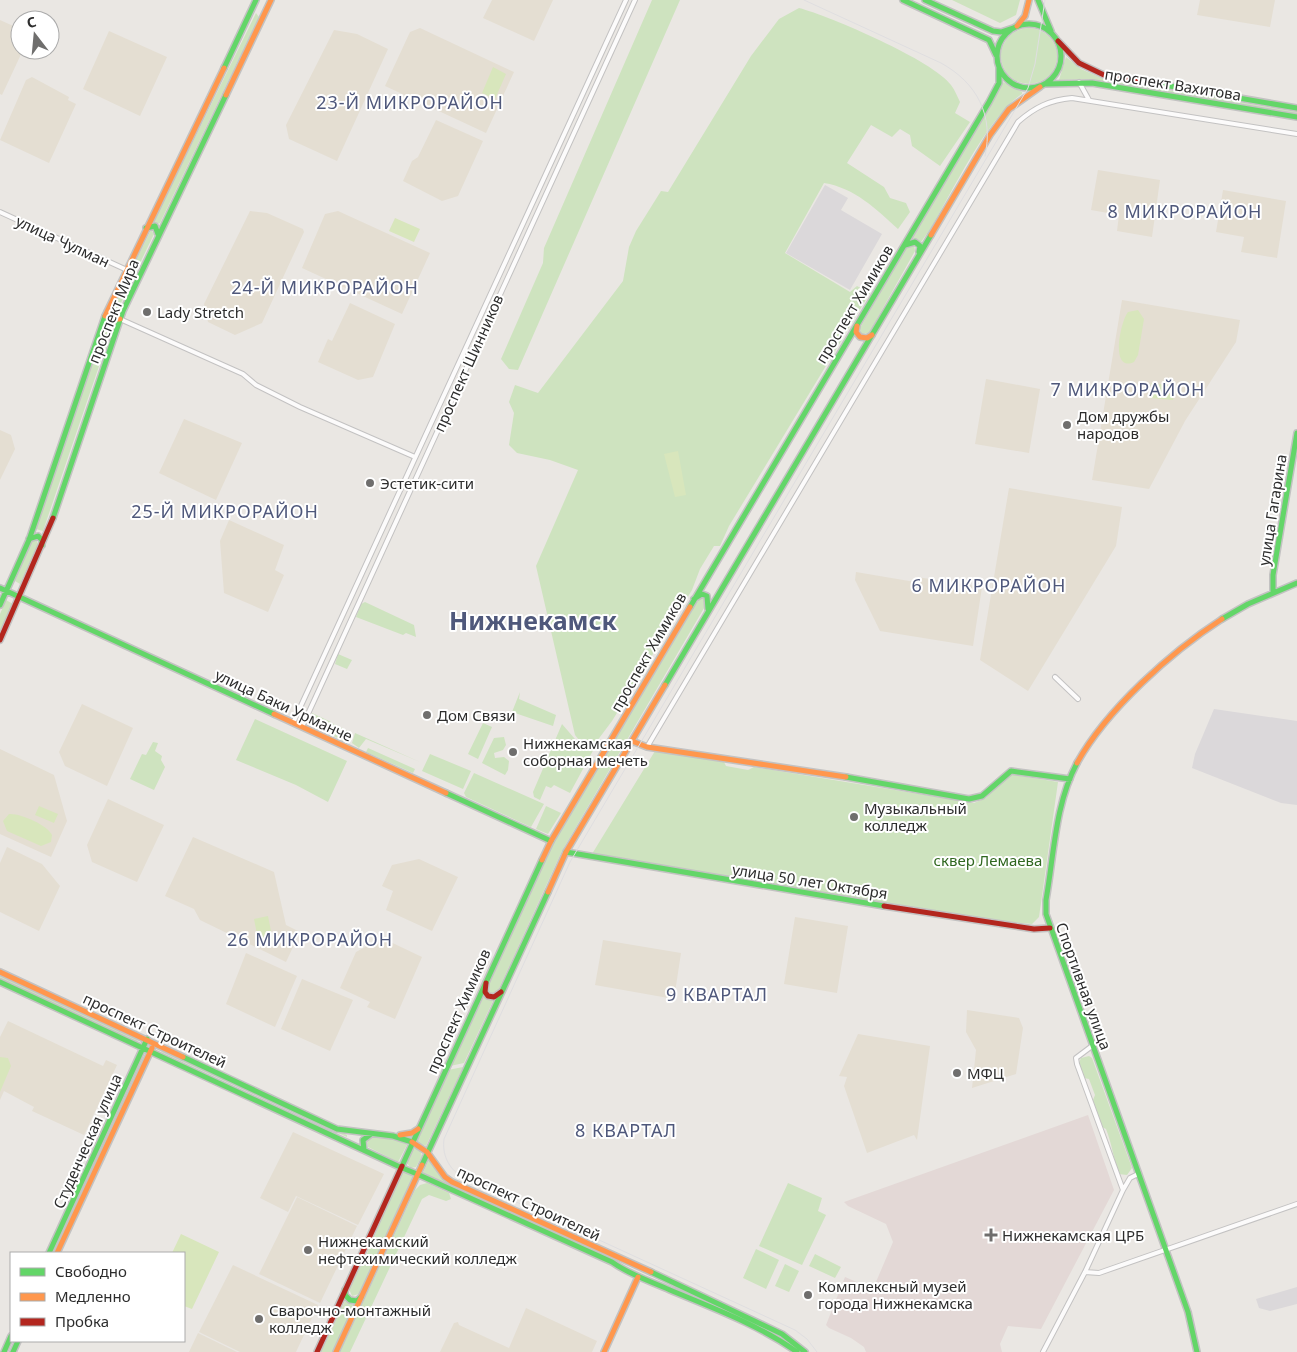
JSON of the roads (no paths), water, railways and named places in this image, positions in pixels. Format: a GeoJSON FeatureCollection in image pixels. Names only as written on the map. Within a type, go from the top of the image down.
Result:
{"type":"FeatureCollection","features":[{"type":"Feature","properties":{"kind":"main road","name":"проспект Мира"},"geometry":{"type":"LineString","coordinates":[[0,605],[29,540],[107,311],[256,0]]}},
{"type":"Feature","properties":{"kind":"main road","name":"проспект Мира"},"geometry":{"type":"LineString","coordinates":[[0,640],[42,545],[120,319],[158,235],[271,0]]}},
{"type":"Feature","properties":{"kind":"main road"},"geometry":{"type":"LineString","coordinates":[[903,0],[989,40],[996,55],[999,68]]}},
{"type":"Feature","properties":{"kind":"main road"},"geometry":{"type":"LineString","coordinates":[[925,0],[993,31],[1002,32],[1015,27],[1037,24],[1051,31]]}},
{"type":"Feature","properties":{"kind":"main road"},"geometry":{"type":"LineString","coordinates":[[996,55],[1002,39],[1025,16],[1029,0]]}},
{"type":"Feature","properties":{"kind":"main road"},"geometry":{"type":"LineString","coordinates":[[1038,0],[1040,9],[1051,31]]}},
{"type":"Feature","properties":{"kind":"main road"},"geometry":{"type":"LineString","coordinates":[[253,7],[265,13]]}},
{"type":"Feature","properties":{"kind":"main road","name":"проспект Вахитова"},"geometry":{"type":"LineString","coordinates":[[1051,31],[1079,63],[1104,75],[1297,108]]}},
{"type":"Feature","properties":{"kind":"main road","name":"проспект Вахитова"},"geometry":{"type":"LineString","coordinates":[[1042,85],[1053,78],[1061,64],[1062,57],[1058,41]]}},
{"type":"Feature","properties":{"kind":"main road","name":"проспект Вахитова"},"geometry":{"type":"LineString","coordinates":[[999,68],[1004,76],[1015,85],[1028,88],[1079,82],[1297,117]]}},
{"type":"Feature","properties":{"kind":"main road","name":"проспект Химиков"},"geometry":{"type":"LineString","coordinates":[[317,1352],[400,1167],[551,841],[996,90],[999,68]]}},
{"type":"Feature","properties":{"kind":"main road","name":"проспект Химиков"},"geometry":{"type":"LineString","coordinates":[[336,1352],[566,852],[997,124],[1016,102],[1042,85]]}},
{"type":"Feature","properties":{"kind":"main road"},"geometry":{"type":"LineString","coordinates":[[146,228],[156,227],[158,235]]}},
{"type":"Feature","properties":{"kind":"main road"},"geometry":{"type":"LineString","coordinates":[[902,248],[908,242],[915,242],[920,246],[919,254]]}},
{"type":"Feature","properties":{"kind":"main road"},"geometry":{"type":"LineString","coordinates":[[107,311],[110,319],[120,319]]}},
{"type":"Feature","properties":{"kind":"main road"},"geometry":{"type":"LineString","coordinates":[[857,324],[856,330],[859,336],[865,338],[872,334]]}},
{"type":"Feature","properties":{"kind":"main road","name":"улица Гагарина"},"geometry":{"type":"LineString","coordinates":[[1274,592],[1274,575],[1297,433]]}},
{"type":"Feature","properties":{"kind":"main road"},"geometry":{"type":"LineString","coordinates":[[29,540],[33,536],[38,536],[42,540],[42,545]]}},
{"type":"Feature","properties":{"kind":"main road","name":"Спортивная улица"},"geometry":{"type":"LineString","coordinates":[[1197,1352],[1190,1319],[1050,928],[1046,914],[1046,900],[1062,808],[1070,779],[1077,764],[1100,730],[1158,667],[1203,630],[1274,592],[1297,582]]}},
{"type":"Feature","properties":{"kind":"main road","name":"улица Баки Урманче"},"geometry":{"type":"LineString","coordinates":[[0,588],[551,841]]}},
{"type":"Feature","properties":{"kind":"main road"},"geometry":{"type":"LineString","coordinates":[[693,601],[702,594],[707,596],[708,611]]}},
{"type":"Feature","properties":{"kind":"main road"},"geometry":{"type":"LineString","coordinates":[[632,741],[647,747],[973,800],[982,796],[1002,776],[1011,771],[1070,779]]}},
{"type":"Feature","properties":{"kind":"main road","name":"улица 50 лет Октября"},"geometry":{"type":"LineString","coordinates":[[566,852],[950,917],[1018,927],[1050,928]]}},
{"type":"Feature","properties":{"kind":"main road","name":"проспект Строителей"},"geometry":{"type":"LineString","coordinates":[[0,972],[348,1133],[396,1135],[412,1142],[427,1152],[445,1177],[452,1182],[657,1274],[782,1334],[798,1344],[805,1352]]}},
{"type":"Feature","properties":{"kind":"main road"},"geometry":{"type":"LineString","coordinates":[[486,981],[485,992],[488,996],[494,997],[502,991]]}},
{"type":"Feature","properties":{"kind":"main road","name":"проспект Строителей"},"geometry":{"type":"LineString","coordinates":[[0,982],[151,1050],[366,1152],[612,1262],[628,1273],[780,1340],[797,1352]]}},
{"type":"Feature","properties":{"kind":"main road","name":"Студенческая улица"},"geometry":{"type":"LineString","coordinates":[[50,1252],[147,1039]]}},
{"type":"Feature","properties":{"kind":"main road","name":"Студенческая улица"},"geometry":{"type":"LineString","coordinates":[[58,1252],[155,1043]]}},
{"type":"Feature","properties":{"kind":"main road"},"geometry":{"type":"LineString","coordinates":[[396,1135],[409,1134],[418,1129]]}},
{"type":"Feature","properties":{"kind":"main road"},"geometry":{"type":"LineString","coordinates":[[345,1142],[351,1137],[348,1133]]}},
{"type":"Feature","properties":{"kind":"main road"},"geometry":{"type":"LineString","coordinates":[[366,1152],[362,1142],[365,1137],[374,1133]]}},
{"type":"Feature","properties":{"kind":"main road"},"geometry":{"type":"LineString","coordinates":[[62,1225],[69,1228]]}},
{"type":"Feature","properties":{"kind":"main road"},"geometry":{"type":"LineString","coordinates":[[59,1233],[62,1232],[66,1235]]}},
{"type":"Feature","properties":{"kind":"main road"},"geometry":{"type":"LineString","coordinates":[[628,1273],[625,1266],[633,1263]]}},
{"type":"Feature","properties":{"kind":"main road"},"geometry":{"type":"LineString","coordinates":[[653,1284],[659,1280],[657,1274]]}},
{"type":"Feature","properties":{"kind":"main road"},"geometry":{"type":"LineString","coordinates":[[604,1352],[638,1277]]}},
{"type":"Feature","properties":{"kind":"main road"},"geometry":{"type":"LineString","coordinates":[[345,1290],[345,1295],[350,1300],[357,1301],[361,1298]]}},
{"type":"Feature","properties":{"kind":"main road"},"geometry":{"type":"LineString","coordinates":[[4,1352],[10,1338]]}},
{"type":"Feature","properties":{"kind":"street","name":"проспект Шинников"},"geometry":{"type":"LineString","coordinates":[[293,723],[626,0]]}},
{"type":"Feature","properties":{"kind":"street","name":"проспект Шинников"},"geometry":{"type":"LineString","coordinates":[[302,727],[636,0]]}},
{"type":"Feature","properties":{"kind":"street"},"geometry":{"type":"LineString","coordinates":[[1079,82],[1089,100]]}},
{"type":"Feature","properties":{"kind":"street"},"geometry":{"type":"LineString","coordinates":[[647,747],[1014,126],[1030,112],[1048,102],[1072,98],[1297,134]]}},
{"type":"Feature","properties":{"kind":"street","name":"улица Чулман"},"geometry":{"type":"LineString","coordinates":[[0,212],[127,270]]}},
{"type":"Feature","properties":{"kind":"street"},"geometry":{"type":"LineString","coordinates":[[120,319],[244,374],[256,385],[300,407],[415,457]]}},
{"type":"Feature","properties":{"kind":"street"},"geometry":{"type":"LineString","coordinates":[[1055,678],[1078,699]]}},
{"type":"Feature","properties":{"kind":"street"},"geometry":{"type":"LineString","coordinates":[[1092,1046],[1076,1058],[1076,1064],[1123,1190]]}},
{"type":"Feature","properties":{"kind":"street"},"geometry":{"type":"LineString","coordinates":[[1043,1352],[1085,1272],[1123,1190],[1130,1178],[1138,1174]]}},
{"type":"Feature","properties":{"kind":"street"},"geometry":{"type":"LineString","coordinates":[[1085,1272],[1099,1273],[1165,1252],[1297,1204]]}},
{"type":"Feature","properties":{"kind":"tram line"},"geometry":{"type":"LineString","coordinates":[[804,0],[941,63],[954,71],[973,90],[985,114],[987,127],[985,156]]}},
{"type":"Feature","properties":{"kind":"tram line"},"geometry":{"type":"LineString","coordinates":[[817,1352],[807,1339],[795,1330],[462,1177],[447,1160],[444,1150],[444,1139],[570,862],[1028,88],[1035,64],[1045,0]]}},
{"type":"Feature","properties":{"kind":"place","name":"Lady Stretch"},"geometry":{"type":"Point","coordinates":[147,312]}},
{"type":"Feature","properties":{"kind":"place","name":"Дом дружбы народов"},"geometry":{"type":"Point","coordinates":[1067,425]}},
{"type":"Feature","properties":{"kind":"place","name":"Эстетик-сити"},"geometry":{"type":"Point","coordinates":[370,483]}},
{"type":"Feature","properties":{"kind":"place","name":"Дом Связи"},"geometry":{"type":"Point","coordinates":[427,715]}},
{"type":"Feature","properties":{"kind":"place","name":"Нижнекамская соборная мечеть"},"geometry":{"type":"Point","coordinates":[513,752]}},
{"type":"Feature","properties":{"kind":"place","name":"Музыкальный колледж"},"geometry":{"type":"Point","coordinates":[854,817]}},
{"type":"Feature","properties":{"kind":"place","name":"МФЦ"},"geometry":{"type":"Point","coordinates":[957,1073]}},
{"type":"Feature","properties":{"kind":"place","name":"Нижнекамская ЦРБ"},"geometry":{"type":"Point","coordinates":[991,1235]}},
{"type":"Feature","properties":{"kind":"place","name":"Нижнекамский нефтехимический колледж"},"geometry":{"type":"Point","coordinates":[308,1250]}},
{"type":"Feature","properties":{"kind":"place","name":"Комплексный музей города Нижнекамска"},"geometry":{"type":"Point","coordinates":[808,1295]}},
{"type":"Feature","properties":{"kind":"place","name":"Сварочно-монтажный колледж"},"geometry":{"type":"Point","coordinates":[259,1319]}},
{"type":"Feature","properties":{"kind":"district","name":"23-Й МИКРОРАЙОН"},"geometry":{"type":"Point","coordinates":[410,102]}},
{"type":"Feature","properties":{"kind":"district","name":"8 МИКРОРАЙОН"},"geometry":{"type":"Point","coordinates":[1185,211]}},
{"type":"Feature","properties":{"kind":"district","name":"24-Й МИКРОРАЙОН"},"geometry":{"type":"Point","coordinates":[325,287]}},
{"type":"Feature","properties":{"kind":"district","name":"7 МИКРОРАЙОН"},"geometry":{"type":"Point","coordinates":[1128,389]}},
{"type":"Feature","properties":{"kind":"district","name":"25-Й МИКРОРАЙОН"},"geometry":{"type":"Point","coordinates":[225,511]}},
{"type":"Feature","properties":{"kind":"district","name":"6 МИКРОРАЙОН"},"geometry":{"type":"Point","coordinates":[989,585]}},
{"type":"Feature","properties":{"kind":"district","name":"Нижнекамск"},"geometry":{"type":"Point","coordinates":[533,620]}},
{"type":"Feature","properties":{"kind":"district","name":"26 МИКРОРАЙОН"},"geometry":{"type":"Point","coordinates":[310,939]}},
{"type":"Feature","properties":{"kind":"district","name":"9 КВАРТАЛ"},"geometry":{"type":"Point","coordinates":[717,994]}},
{"type":"Feature","properties":{"kind":"district","name":"8 КВАРТАЛ"},"geometry":{"type":"Point","coordinates":[626,1130]}},
{"type":"Feature","properties":{"kind":"park label","name":"сквер Лемаева"},"geometry":{"type":"Point","coordinates":[988,860]}}]}
